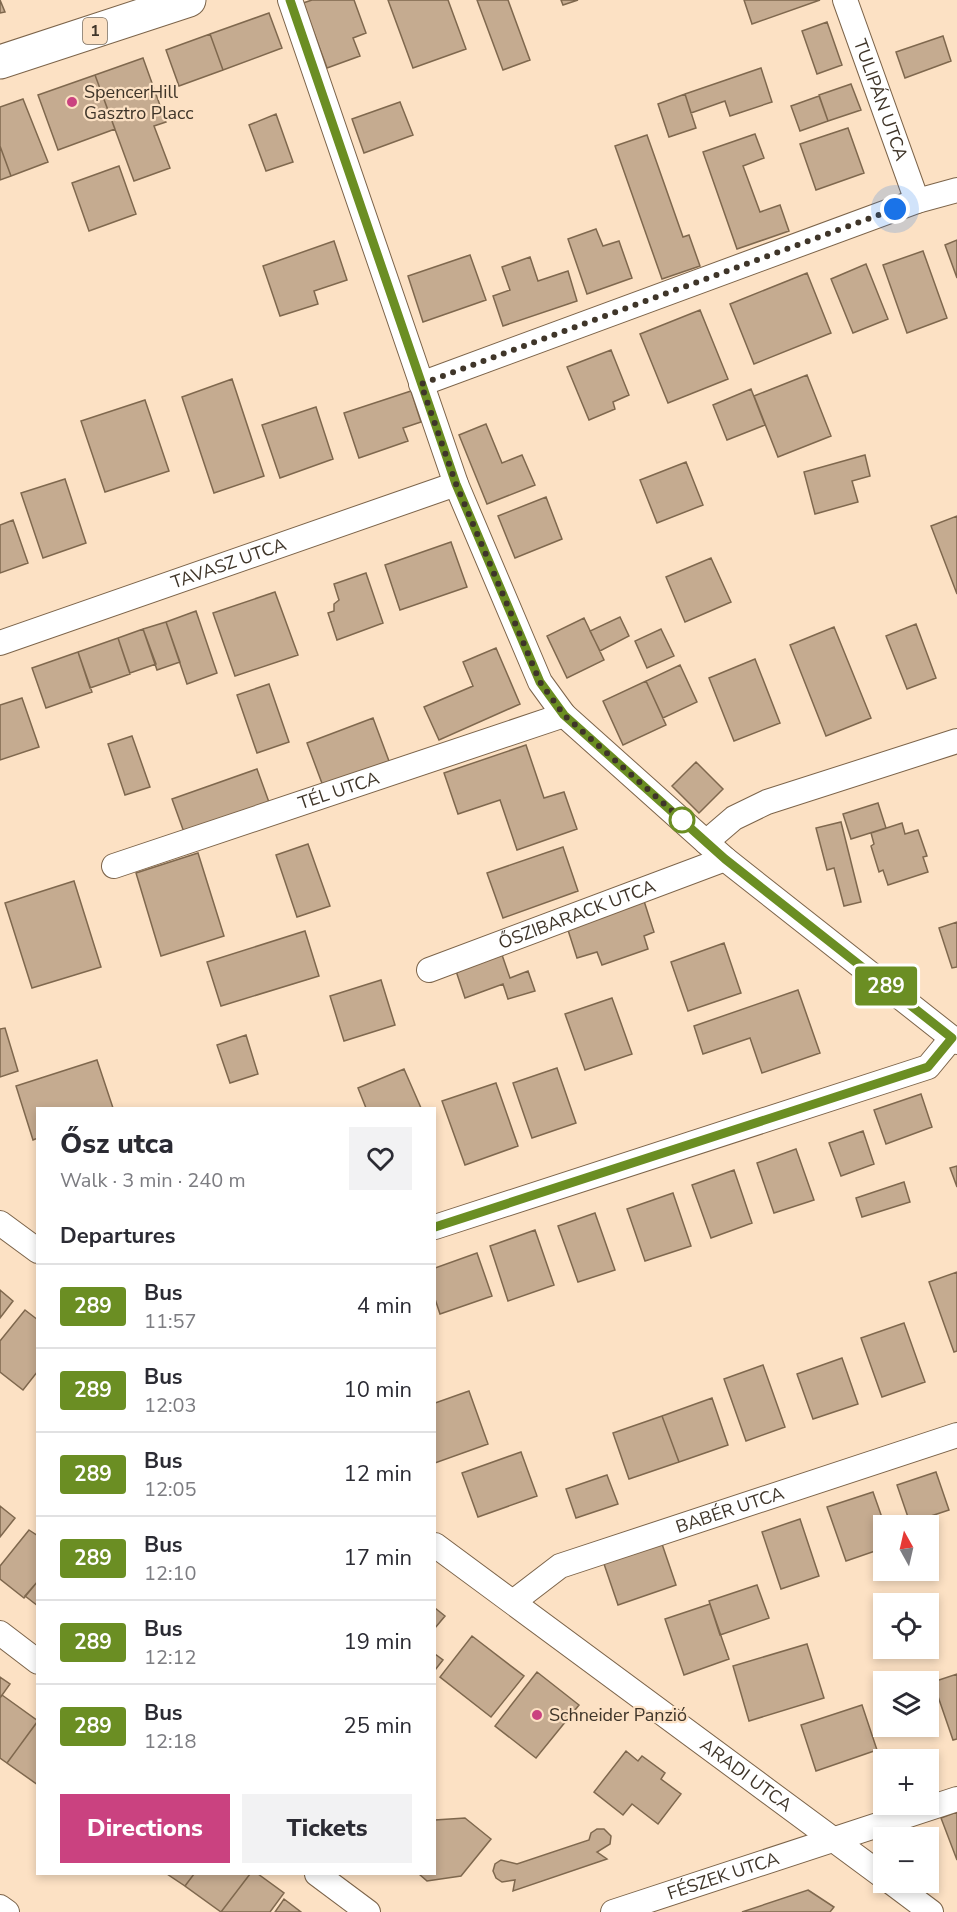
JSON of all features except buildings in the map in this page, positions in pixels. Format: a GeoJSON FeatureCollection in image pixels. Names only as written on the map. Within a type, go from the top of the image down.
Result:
{"type":"FeatureCollection","features":[{"type":"Feature","properties":{"kind":"main road","name":"1"},"geometry":{"type":"LineString","coordinates":[[0,62],[189,0]]}},
{"type":"Feature","properties":{"kind":"street"},"geometry":{"type":"LineString","coordinates":[[290,0],[456,484],[540,682],[564,715],[725,859],[955,1040],[928,1067],[436,1227]]}},
{"type":"Feature","properties":{"kind":"street","name":"TULIPÁN UTCA"},"geometry":{"type":"LineString","coordinates":[[845,0],[916,201]]}},
{"type":"Feature","properties":{"kind":"street"},"geometry":{"type":"LineString","coordinates":[[421,384],[916,201],[957,190]]}},
{"type":"Feature","properties":{"kind":"street","name":"TAVASZ UTCA"},"geometry":{"type":"LineString","coordinates":[[0,643],[456,484]]}},
{"type":"Feature","properties":{"kind":"street","name":"TÉL UTCA"},"geometry":{"type":"LineString","coordinates":[[114,866],[564,715]]}},
{"type":"Feature","properties":{"kind":"street"},"geometry":{"type":"LineString","coordinates":[[706,842],[734,818],[767,801],[957,741]]}},
{"type":"Feature","properties":{"kind":"street","name":"ŐSZIBARACK UTCA"},"geometry":{"type":"LineString","coordinates":[[429,970],[725,859]]}},
{"type":"Feature","properties":{"kind":"street"},"geometry":{"type":"LineString","coordinates":[[0,1223],[36,1250]]}},
{"type":"Feature","properties":{"kind":"street","name":"BABÉR UTCA"},"geometry":{"type":"LineString","coordinates":[[513,1602],[560,1566],[957,1435]]}},
{"type":"Feature","properties":{"kind":"street","name":"ARADI UTCA"},"geometry":{"type":"LineString","coordinates":[[436,1546],[873,1869]]}},
{"type":"Feature","properties":{"kind":"street"},"geometry":{"type":"LineString","coordinates":[[0,1633],[36,1660]]}},
{"type":"Feature","properties":{"kind":"street","name":"FÉSZEK UTCA"},"geometry":{"type":"LineString","coordinates":[[613,1912],[957,1799]]}},
{"type":"Feature","properties":{"kind":"street"},"geometry":{"type":"LineString","coordinates":[[318,1875],[368,1912]]}},
{"type":"Feature","properties":{"kind":"street"},"geometry":{"type":"LineString","coordinates":[[906,1893],[931,1912]]}},
{"type":"Feature","properties":{"kind":"street"},"geometry":{"type":"LineString","coordinates":[[0,1907],[7,1912]]}},
{"type":"Feature","properties":{"kind":"bus line","name":"289"},"geometry":{"type":"LineString","coordinates":[[290,0],[456,484],[540,682],[564,715],[725,859],[952,1038],[928,1067],[436,1227]]}},
{"type":"Feature","properties":{"kind":"place","name":"SpencerHill Gasztro Placc"},"geometry":{"type":"Point","coordinates":[72,102]}},
{"type":"Feature","properties":{"kind":"place","name":"Schneider Panzió"},"geometry":{"type":"Point","coordinates":[537,1715]}},
{"type":"Feature","properties":{"kind":"route"},"geometry":{"type":"LineString","coordinates":[[682,820],[689,826],[564,715],[540,682],[456,484],[421,384],[895,209]]}}]}
